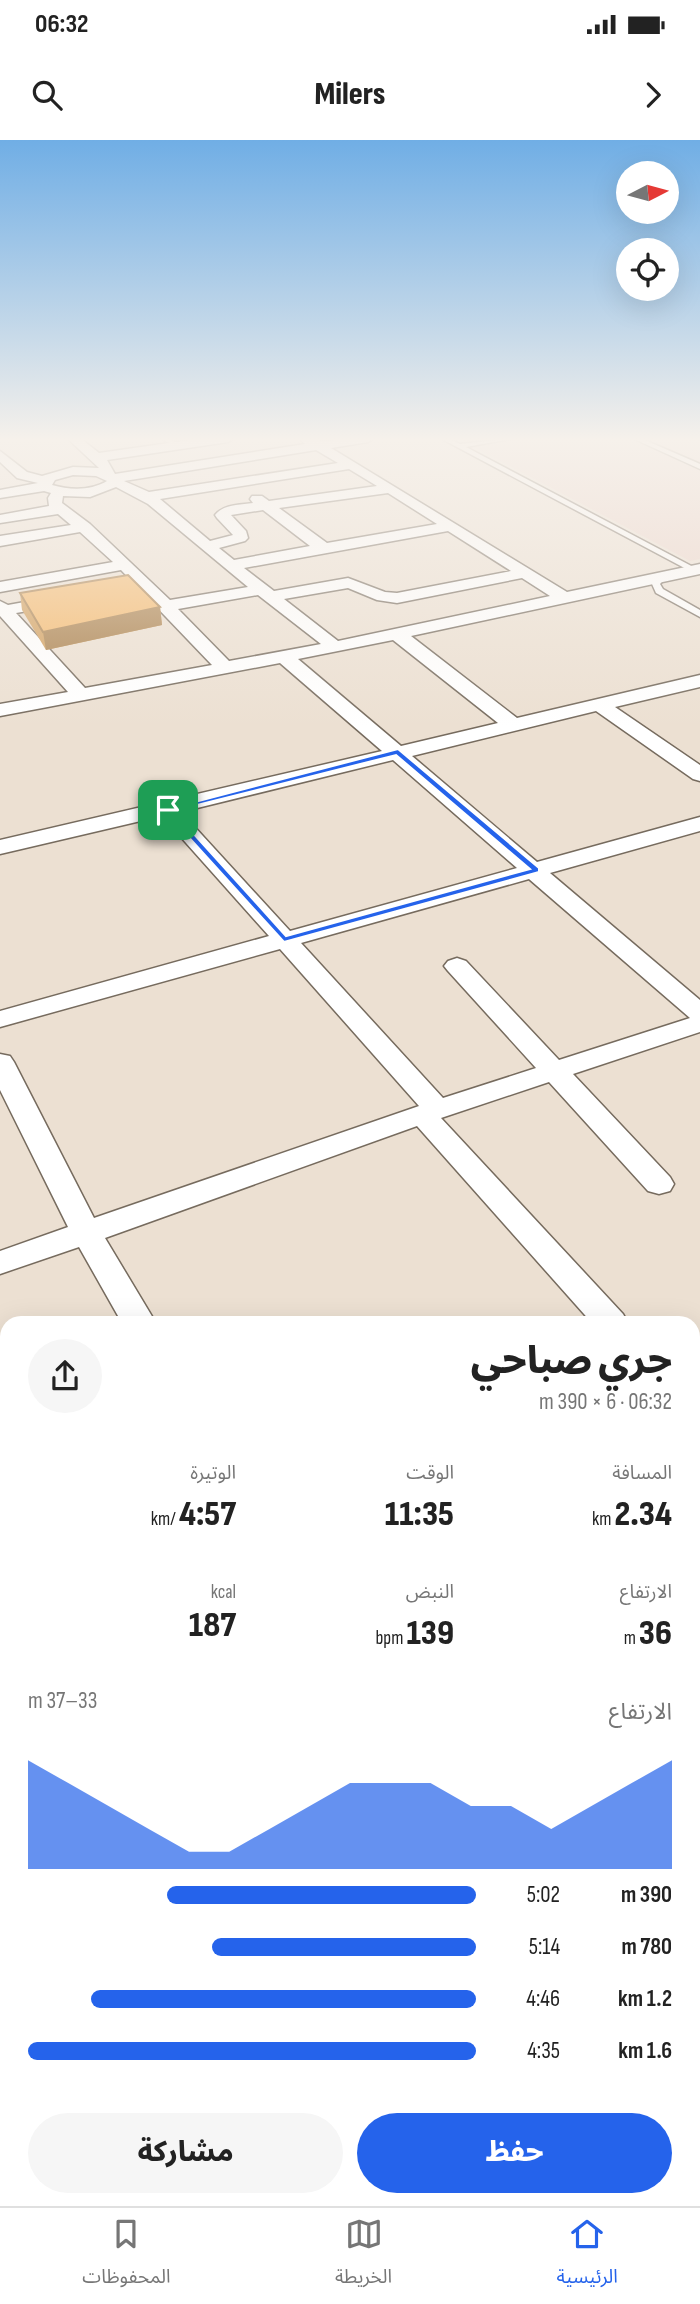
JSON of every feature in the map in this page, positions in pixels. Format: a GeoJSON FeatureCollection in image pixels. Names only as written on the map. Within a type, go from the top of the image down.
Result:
{"type":"FeatureCollection","features":[{"type":"Feature","properties":{"kind":"street"},"geometry":{"type":"LineString","coordinates":[[0,541],[40,534]]}},
{"type":"Feature","properties":{"kind":"street"},"geometry":{"type":"LineString","coordinates":[[93,534],[146,585],[223,667]]}},
{"type":"Feature","properties":{"kind":"street"},"geometry":{"type":"LineString","coordinates":[[194,534],[335,647]]}},
{"type":"Feature","properties":{"kind":"street"},"geometry":{"type":"LineString","coordinates":[[207,546],[240,538],[241,534]]}},
{"type":"Feature","properties":{"kind":"street"},"geometry":{"type":"LineString","coordinates":[[308,534],[357,571],[357,584]]}},
{"type":"Feature","properties":{"kind":"street"},"geometry":{"type":"LineString","coordinates":[[232,565],[404,534]]}},
{"type":"Feature","properties":{"kind":"street"},"geometry":{"type":"LineString","coordinates":[[464,534],[566,598]]}},
{"type":"Feature","properties":{"kind":"street"},"geometry":{"type":"LineString","coordinates":[[0,587],[124,565]]}},
{"type":"Feature","properties":{"kind":"street"},"geometry":{"type":"LineString","coordinates":[[1,709],[335,647],[698,570]]}},
{"type":"Feature","properties":{"kind":"street"},"geometry":{"type":"LineString","coordinates":[[166,606],[341,583],[357,584],[376,597],[397,598],[525,573]]}},
{"type":"Feature","properties":{"kind":"street"},"geometry":{"type":"LineString","coordinates":[[120,590],[146,585]]}},
{"type":"Feature","properties":{"kind":"street"},"geometry":{"type":"LineString","coordinates":[[1,609],[81,597]]}},
{"type":"Feature","properties":{"kind":"street"},"geometry":{"type":"LineString","coordinates":[[1,609],[80,694]]}},
{"type":"Feature","properties":{"kind":"street"},"geometry":{"type":"LineString","coordinates":[[397,634],[513,724]]}},
{"type":"Feature","properties":{"kind":"street"},"geometry":{"type":"LineString","coordinates":[[284,657],[700,1013]]}},
{"type":"Feature","properties":{"kind":"street"},"geometry":{"type":"LineString","coordinates":[[0,847],[168,810],[513,724],[700,681]]}},
{"type":"Feature","properties":{"kind":"street"},"geometry":{"type":"LineString","coordinates":[[598,704],[700,775]]}},
{"type":"Feature","properties":{"kind":"street"},"geometry":{"type":"LineString","coordinates":[[168,810],[284,939],[605,1316]]}},
{"type":"Feature","properties":{"kind":"street"},"geometry":{"type":"LineString","coordinates":[[0,1019],[700,824]]}},
{"type":"Feature","properties":{"kind":"street"},"geometry":{"type":"LineString","coordinates":[[457,965],[659,1184]]}},
{"type":"Feature","properties":{"kind":"street"},"geometry":{"type":"LineString","coordinates":[[0,1263],[430,1112],[700,1023]]}},
{"type":"Feature","properties":{"kind":"street"},"geometry":{"type":"LineString","coordinates":[[0,1062],[86,1232],[135,1316]]}},
{"type":"Feature","properties":{"kind":"lane"},"geometry":{"type":"LineString","coordinates":[[630,534],[698,570]]}},
{"type":"Feature","properties":{"kind":"lane"},"geometry":{"type":"LineString","coordinates":[[662,577],[656,584],[659,591],[700,614]]}},
{"type":"Feature","properties":{"kind":"shaded area"},"geometry":{"type":"Polygon","coordinates":[[[640,534],[700,534],[700,559],[690,561],[640,534]]]}},
{"type":"Feature","properties":{"kind":"building"},"geometry":{"type":"Polygon","coordinates":[[[128,575],[160,607],[43,632],[20,593],[128,575]]]}},
{"type":"Feature","properties":{"kind":"route"},"geometry":{"type":"LineString","coordinates":[[398,752],[536,870],[284,939],[168,810],[398,752]]}}]}
